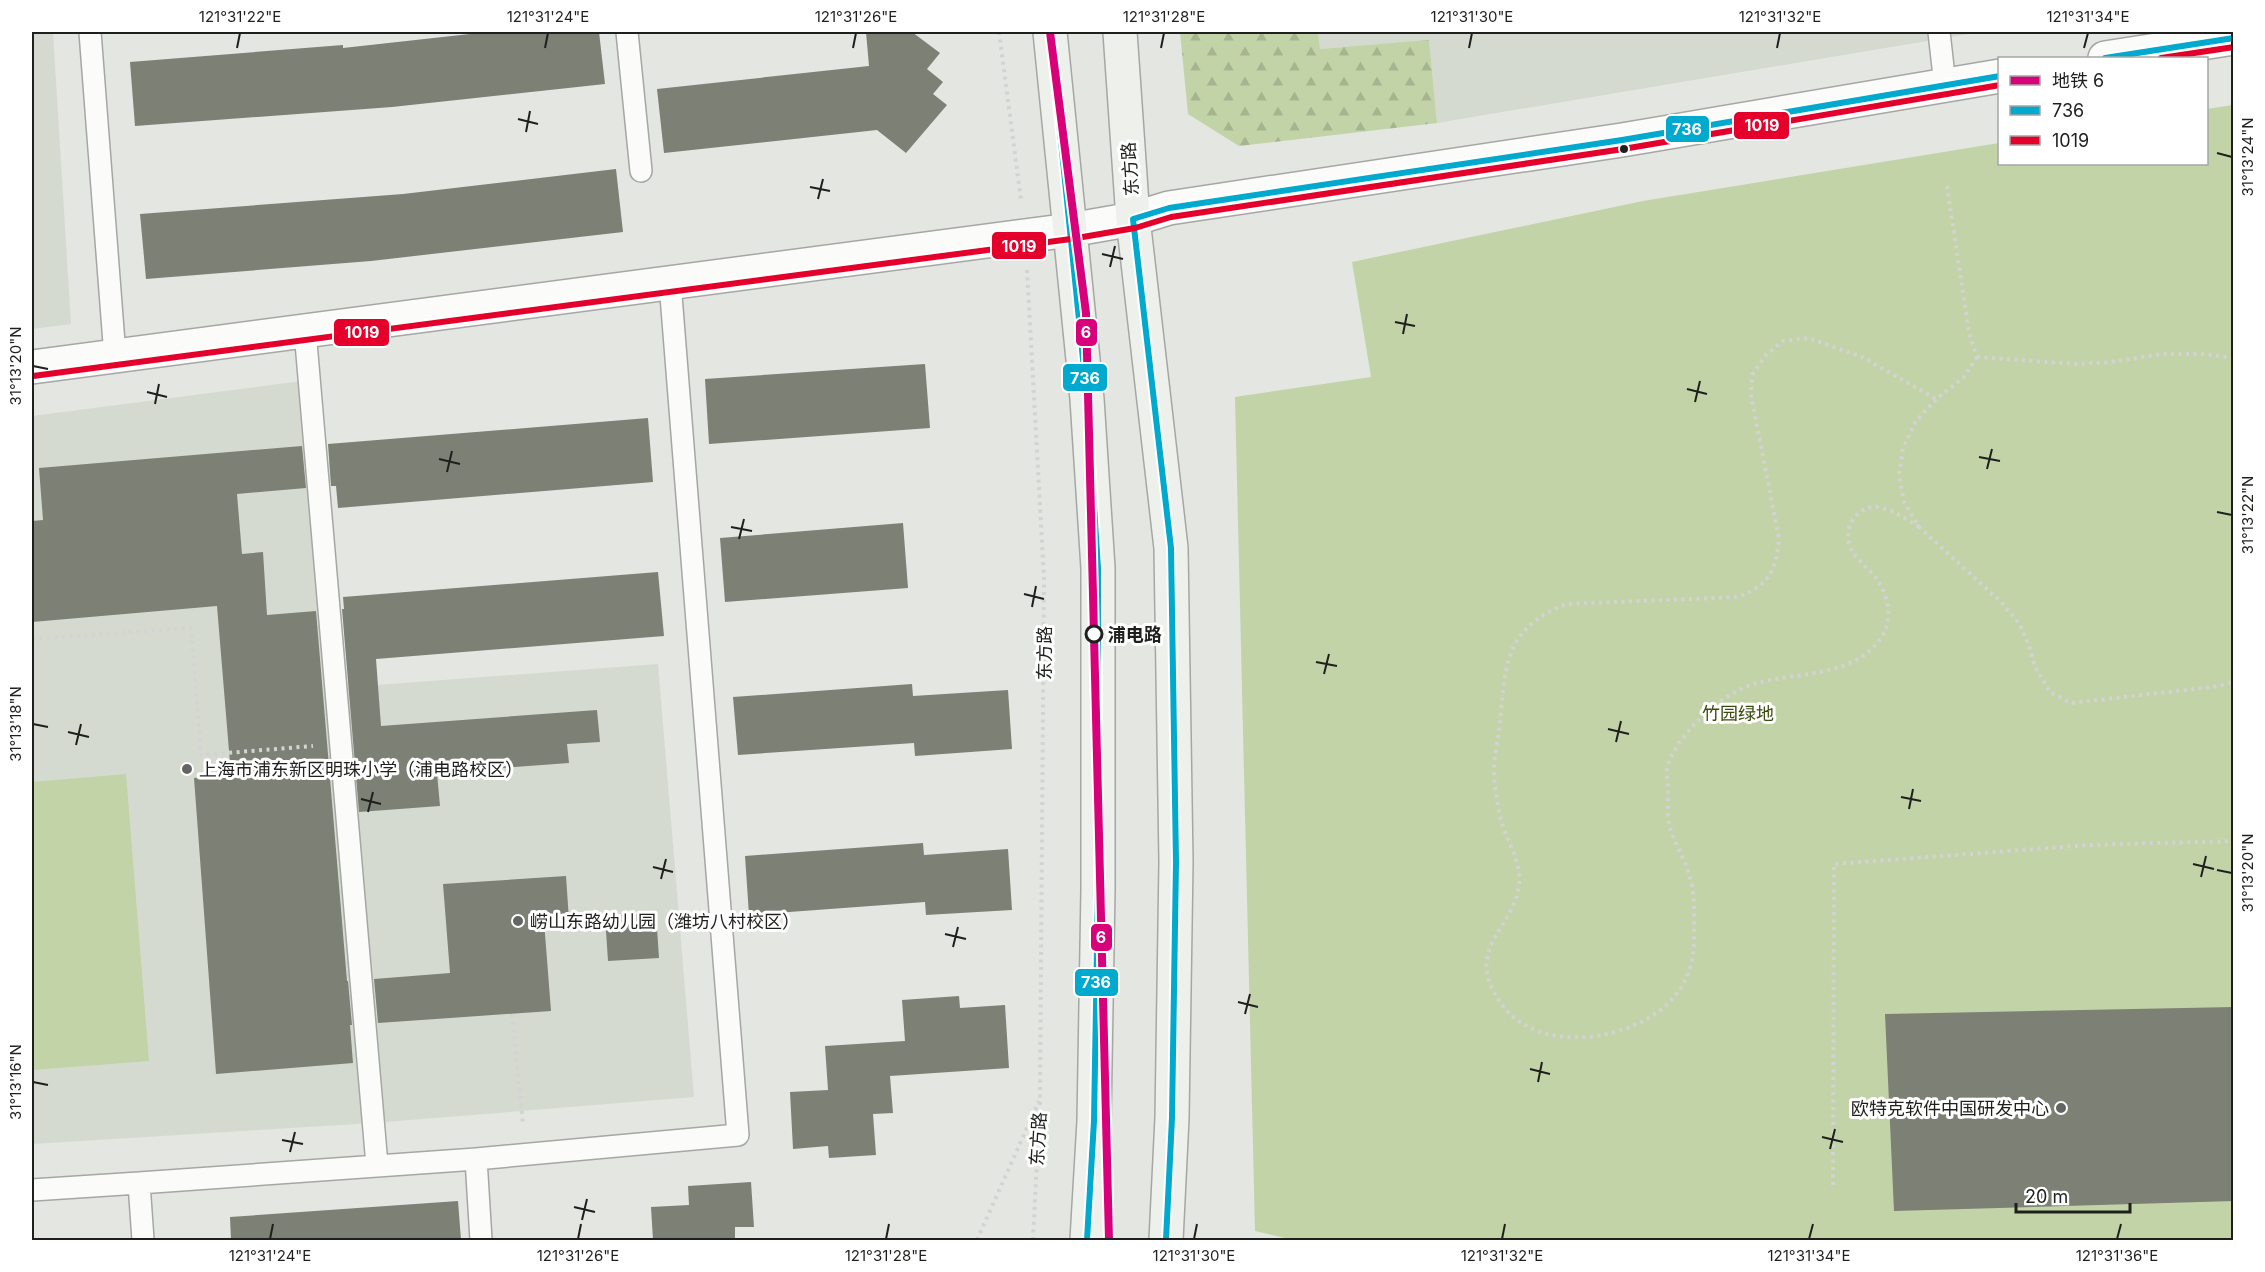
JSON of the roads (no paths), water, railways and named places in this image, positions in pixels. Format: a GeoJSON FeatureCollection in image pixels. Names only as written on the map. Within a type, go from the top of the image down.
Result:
{"type":"FeatureCollection","features":[{"type":"Feature","properties":{"kind":"main road"},"geometry":{"type":"LineString","coordinates":[[1050,32],[1087,399],[1098,568],[1098,889],[1094,1121],[1087,1240]]}},
{"type":"Feature","properties":{"kind":"main road","name":"东方路"},"geometry":{"type":"LineString","coordinates":[[1120,32],[1133,219],[1171,548],[1176,862],[1172,1118],[1166,1240]]}},
{"type":"Feature","properties":{"kind":"street"},"geometry":{"type":"LineString","coordinates":[[2107,57],[2138,42],[2234,38]]}},
{"type":"Feature","properties":{"kind":"street"},"geometry":{"type":"LineString","coordinates":[[32,367],[1070,230],[1133,219],[1169,208],[1622,140],[1998,76]]}},
{"type":"Feature","properties":{"kind":"lane"},"geometry":{"type":"LineString","coordinates":[[90,32],[115,356]]}},
{"type":"Feature","properties":{"kind":"lane"},"geometry":{"type":"LineString","coordinates":[[627,32],[640,171]]}},
{"type":"Feature","properties":{"kind":"lane"},"geometry":{"type":"LineString","coordinates":[[1939,32],[1944,85]]}},
{"type":"Feature","properties":{"kind":"lane"},"geometry":{"type":"LineString","coordinates":[[32,1190],[476,1159],[738,1135],[670,283]]}},
{"type":"Feature","properties":{"kind":"lane"},"geometry":{"type":"LineString","coordinates":[[305,331],[377,1166]]}},
{"type":"Feature","properties":{"kind":"lane"},"geometry":{"type":"LineString","coordinates":[[476,1159],[481,1240]]}},
{"type":"Feature","properties":{"kind":"lane"},"geometry":{"type":"LineString","coordinates":[[139,1183],[143,1240]]}},
{"type":"Feature","properties":{"kind":"metro line","name":"6"},"geometry":{"type":"LineString","coordinates":[[1050,32],[1086,313],[1109,1240]]}},
{"type":"Feature","properties":{"kind":"place","name":"浦电路"},"geometry":{"type":"Point","coordinates":[1094,634]}},
{"type":"Feature","properties":{"kind":"place","name":"上海市浦东新区明珠小学（浦电路校区）"},"geometry":{"type":"Point","coordinates":[187,769]}},
{"type":"Feature","properties":{"kind":"place","name":"崂山东路幼儿园（潍坊八村校区）"},"geometry":{"type":"Point","coordinates":[518,921]}},
{"type":"Feature","properties":{"kind":"place","name":"欧特克软件中国研发中心"},"geometry":{"type":"Point","coordinates":[2061,1108]}},
{"type":"Feature","properties":{"kind":"park label","name":"竹园绿地"},"geometry":{"type":"Point","coordinates":[1738,713]}}]}
